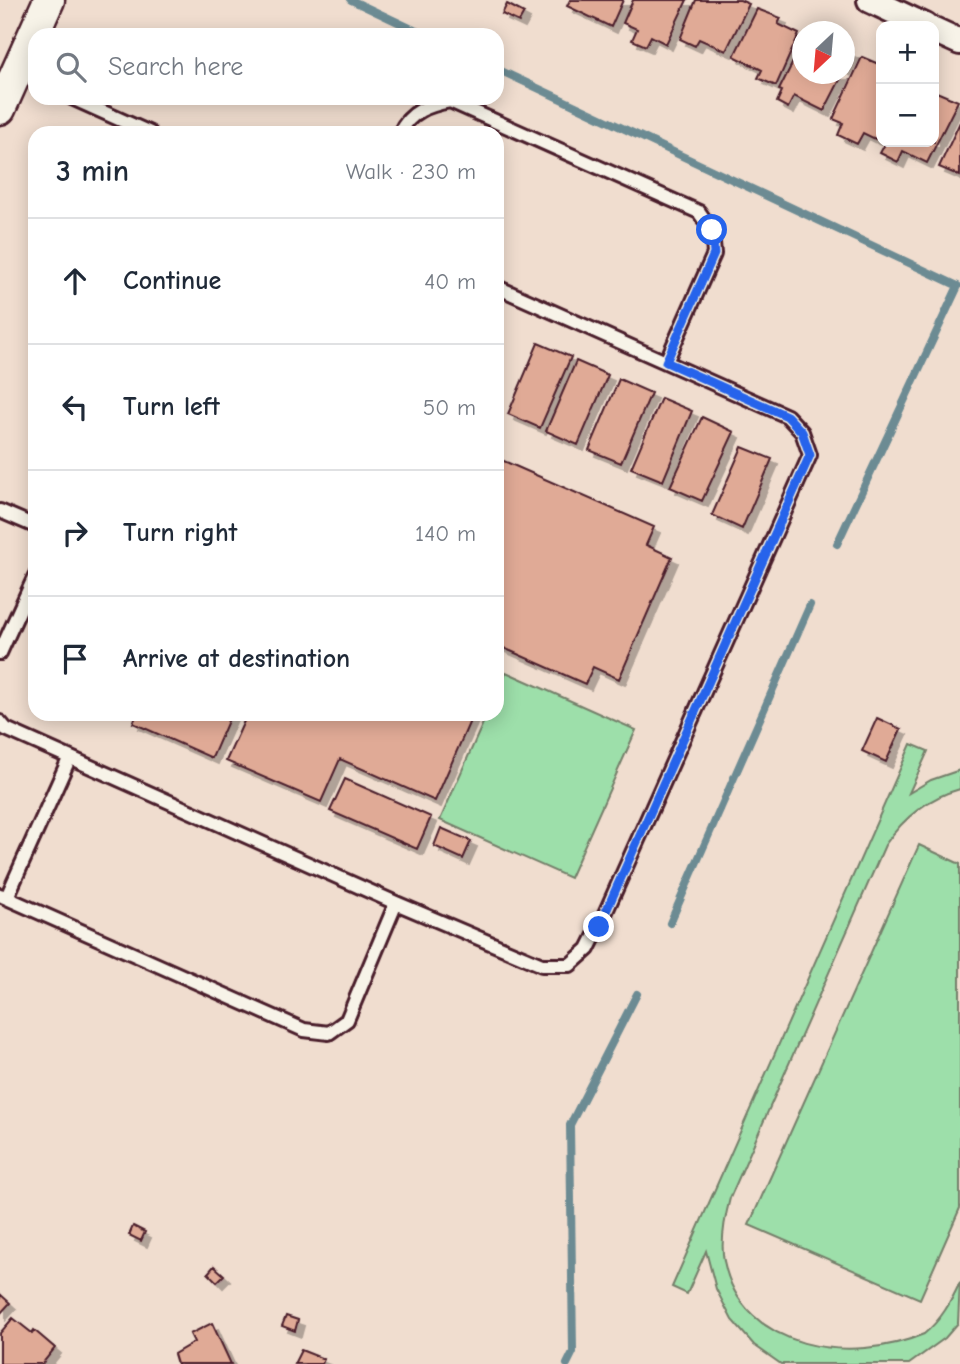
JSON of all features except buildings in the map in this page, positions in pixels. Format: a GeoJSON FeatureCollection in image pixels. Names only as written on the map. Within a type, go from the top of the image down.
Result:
{"type":"FeatureCollection","features":[{"type":"Feature","properties":{"kind":"street"},"geometry":{"type":"LineString","coordinates":[[39,28],[49,0]]}},
{"type":"Feature","properties":{"kind":"street"},"geometry":{"type":"LineString","coordinates":[[870,0],[914,21]]}},
{"type":"Feature","properties":{"kind":"street"},"geometry":{"type":"LineString","coordinates":[[939,32],[960,43]]}},
{"type":"Feature","properties":{"kind":"street"},"geometry":{"type":"LineString","coordinates":[[0,109],[21,75],[28,56]]}},
{"type":"Feature","properties":{"kind":"lane"},"geometry":{"type":"LineString","coordinates":[[88,105],[134,126]]}},
{"type":"Feature","properties":{"kind":"lane"},"geometry":{"type":"LineString","coordinates":[[403,126],[426,106],[431,105]]}},
{"type":"Feature","properties":{"kind":"lane"},"geometry":{"type":"LineString","coordinates":[[459,105],[699,212],[712,230],[714,254],[666,362]]}},
{"type":"Feature","properties":{"kind":"lane"},"geometry":{"type":"LineString","coordinates":[[0,722],[6,729],[69,759],[542,965],[570,965],[587,949],[599,927],[810,455],[802,432],[787,416],[504,290]]}},
{"type":"Feature","properties":{"kind":"lane"},"geometry":{"type":"LineString","coordinates":[[0,511],[28,523]]}},
{"type":"Feature","properties":{"kind":"lane"},"geometry":{"type":"LineString","coordinates":[[0,653],[28,591]]}},
{"type":"Feature","properties":{"kind":"lane"},"geometry":{"type":"LineString","coordinates":[[69,759],[3,896],[304,1030],[329,1033],[347,1020],[396,902]]}},
{"type":"Feature","properties":{"kind":"green space"},"geometry":{"type":"Polygon","coordinates":[[[506,672],[636,730],[570,878],[440,820],[484,721],[504,721],[506,672]]]}},
{"type":"Feature","properties":{"kind":"green space"},"geometry":{"type":"Polygon","coordinates":[[[911,744],[928,751],[909,793],[931,780],[960,770],[960,789],[917,810],[885,845],[730,1198],[723,1253],[735,1291],[753,1315],[776,1332],[804,1343],[834,1348],[865,1348],[924,1334],[945,1310],[960,1282],[958,1323],[945,1338],[909,1364],[781,1364],[754,1345],[732,1320],[716,1289],[706,1251],[687,1294],[672,1287],[911,744]]]}},
{"type":"Feature","properties":{"kind":"green space"},"geometry":{"type":"Polygon","coordinates":[[[919,845],[960,864],[960,1208],[920,1299],[749,1225],[919,845]]]}},
{"type":"Feature","properties":{"kind":"waterway"},"geometry":{"type":"LineString","coordinates":[[351,0],[410,28]]}},
{"type":"Feature","properties":{"kind":"waterway"},"geometry":{"type":"LineString","coordinates":[[504,72],[958,286],[837,544]]}},
{"type":"Feature","properties":{"kind":"waterway"},"geometry":{"type":"LineString","coordinates":[[670,923],[810,605]]}},
{"type":"Feature","properties":{"kind":"waterway"},"geometry":{"type":"LineString","coordinates":[[567,1364],[573,1352],[570,1125],[637,994]]}},
{"type":"Feature","properties":{"kind":"route"},"geometry":{"type":"LineString","coordinates":[[599,927],[810,455],[802,432],[787,416],[666,362],[714,254],[712,230]]}}]}
